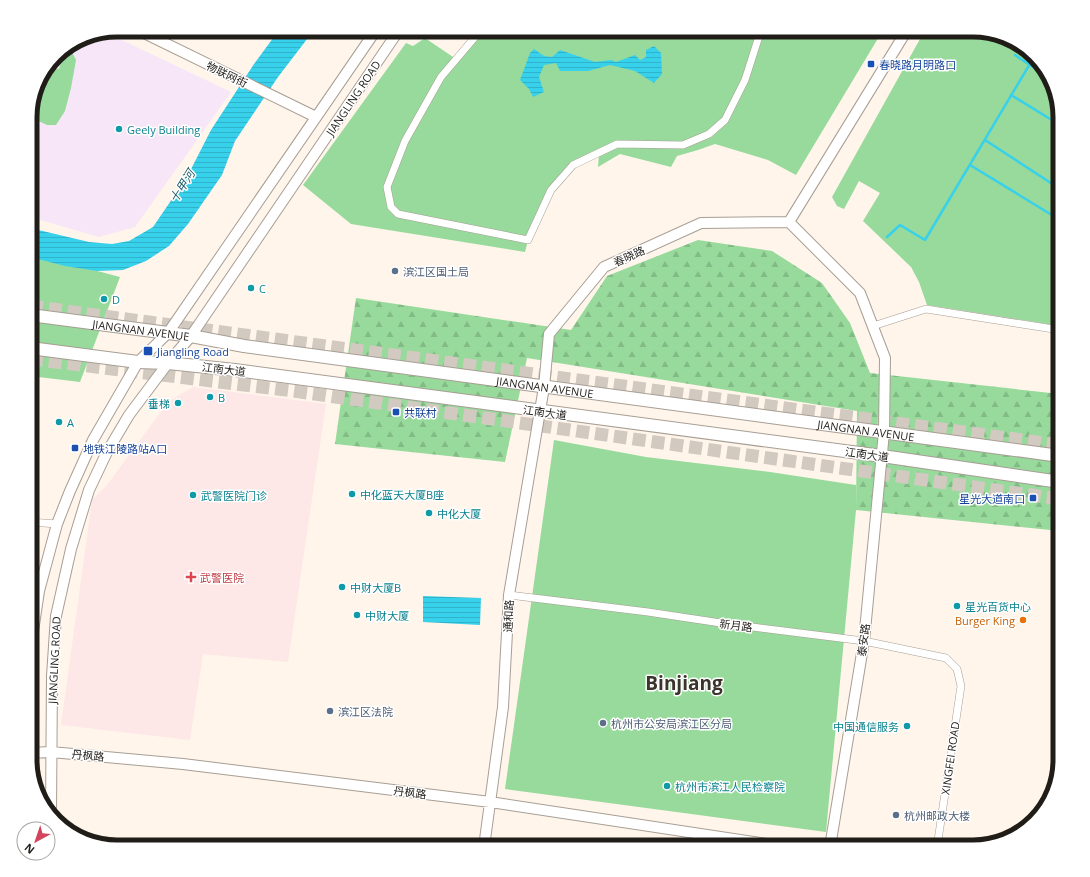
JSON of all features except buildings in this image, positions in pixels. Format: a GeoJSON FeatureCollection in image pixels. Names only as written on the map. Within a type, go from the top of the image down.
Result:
{"type":"FeatureCollection","features":[{"type":"Feature","properties":{"kind":"main road","name":"JIANGNAN AVENUE"},"geometry":{"type":"LineString","coordinates":[[37,316],[191,336],[244,346],[1053,455]]}},
{"type":"Feature","properties":{"kind":"main road","name":"江南大道"},"geometry":{"type":"LineString","coordinates":[[37,349],[138,362],[168,363],[235,370],[882,456],[1053,481]]}},
{"type":"Feature","properties":{"kind":"street","name":"物联网街"},"geometry":{"type":"LineString","coordinates":[[152,37],[316,117]]}},
{"type":"Feature","properties":{"kind":"street","name":"JIANGLING ROAD"},"geometry":{"type":"LineString","coordinates":[[37,604],[39,591],[57,524],[70,490],[93,440],[138,362],[168,333],[371,37]]}},
{"type":"Feature","properties":{"kind":"street","name":"JIANGLING ROAD"},"geometry":{"type":"LineString","coordinates":[[51,804],[52,676],[56,616],[71,549],[89,490],[107,452],[129,415],[168,363],[191,336],[394,37]]}},
{"type":"Feature","properties":{"kind":"street"},"geometry":{"type":"LineString","coordinates":[[475,37],[441,77],[405,141],[387,187],[391,207],[398,214],[528,240],[552,190],[573,165],[617,144],[683,145],[709,134],[725,120],[745,80],[759,37]]}},
{"type":"Feature","properties":{"kind":"street"},"geometry":{"type":"LineString","coordinates":[[884,432],[885,358],[860,293],[790,222],[902,37]]}},
{"type":"Feature","properties":{"kind":"street","name":"春晓路"},"geometry":{"type":"LineString","coordinates":[[544,387],[549,334],[604,267],[701,223],[790,222]]}},
{"type":"Feature","properties":{"kind":"street"},"geometry":{"type":"LineString","coordinates":[[873,326],[926,309],[1053,329]]}},
{"type":"Feature","properties":{"kind":"street","name":"通和路"},"geometry":{"type":"LineString","coordinates":[[485,840],[503,707],[509,595],[544,387]]}},
{"type":"Feature","properties":{"kind":"street","name":"泰安路"},"geometry":{"type":"LineString","coordinates":[[831,840],[864,641],[884,432]]}},
{"type":"Feature","properties":{"kind":"street"},"geometry":{"type":"LineString","coordinates":[[37,523],[57,524]]}},
{"type":"Feature","properties":{"kind":"street","name":"新月路"},"geometry":{"type":"LineString","coordinates":[[509,595],[864,641],[946,658],[957,669]]}},
{"type":"Feature","properties":{"kind":"street","name":"XINGFEI ROAD"},"geometry":{"type":"LineString","coordinates":[[938,840],[961,686],[957,669]]}},
{"type":"Feature","properties":{"kind":"street","name":"丹枫路"},"geometry":{"type":"LineString","coordinates":[[37,753],[51,752],[183,764],[490,802],[741,840]]}},
{"type":"Feature","properties":{"kind":"shaded area"},"geometry":{"type":"Polygon","coordinates":[[[116,37],[231,92],[135,227],[99,237],[37,219],[37,112],[45,82],[54,68],[64,57],[91,41],[116,37]]]}},
{"type":"Feature","properties":{"kind":"shaded area","name":"武警医院"},"geometry":{"type":"Polygon","coordinates":[[[193,387],[326,404],[288,662],[203,654],[190,740],[61,725],[92,500],[107,485],[168,402],[193,387]]]}},
{"type":"Feature","properties":{"kind":"green space"},"geometry":{"type":"Polygon","coordinates":[[[465,37],[879,37],[796,175],[768,160],[715,144],[677,156],[671,167],[620,154],[598,167],[599,153],[573,165],[551,190],[528,240],[525,252],[351,224],[303,185],[406,43],[413,46],[425,38],[456,59],[471,41],[465,37]]]}},
{"type":"Feature","properties":{"kind":"green space"},"geometry":{"type":"Polygon","coordinates":[[[921,37],[973,37],[999,41],[1008,45],[1026,57],[1036,68],[1045,82],[1052,107],[1053,325],[927,305],[919,282],[911,267],[863,221],[880,193],[859,181],[844,209],[837,206],[832,197],[921,37]]]}},
{"type":"Feature","properties":{"kind":"green space"},"geometry":{"type":"Polygon","coordinates":[[[72,52],[76,60],[65,111],[56,125],[47,125],[37,120],[40,97],[45,82],[54,68],[59,69],[62,60],[72,52]]]}},
{"type":"Feature","properties":{"kind":"green space"},"geometry":{"type":"Polygon","coordinates":[[[698,240],[772,251],[822,283],[850,323],[870,373],[1053,393],[1053,530],[856,510],[857,411],[527,358],[505,462],[335,444],[356,298],[571,330],[607,276],[698,240]]]}},
{"type":"Feature","properties":{"kind":"green space"},"geometry":{"type":"Polygon","coordinates":[[[37,255],[120,277],[80,382],[37,377],[37,255]]]}},
{"type":"Feature","properties":{"kind":"green space"},"geometry":{"type":"Polygon","coordinates":[[[554,440],[646,457],[770,472],[856,485],[856,510],[826,832],[505,789],[554,440]]]}},
{"type":"Feature","properties":{"kind":"water","name":"十甲河"},"geometry":{"type":"Polygon","coordinates":[[[274,37],[309,37],[278,77],[235,141],[222,175],[188,224],[169,246],[146,261],[123,270],[97,271],[65,266],[37,259],[37,230],[89,242],[112,244],[129,241],[153,227],[187,177],[211,130],[254,64],[274,37]]]}},
{"type":"Feature","properties":{"kind":"water"},"geometry":{"type":"Polygon","coordinates":[[[654,46],[661,53],[662,74],[654,83],[635,71],[610,65],[588,71],[560,71],[556,63],[544,65],[539,77],[544,92],[533,97],[529,89],[520,80],[530,53],[534,49],[544,56],[552,57],[560,50],[595,62],[611,60],[616,62],[635,55],[640,60],[646,57],[646,50],[654,46]]]}},
{"type":"Feature","properties":{"kind":"water"},"geometry":{"type":"Polygon","coordinates":[[[423,596],[481,598],[480,625],[423,622],[423,596]]]}},
{"type":"Feature","properties":{"kind":"waterway"},"geometry":{"type":"LineString","coordinates":[[1015,55],[1037,70]]}},
{"type":"Feature","properties":{"kind":"waterway"},"geometry":{"type":"LineString","coordinates":[[887,237],[900,225],[925,240],[1031,63]]}},
{"type":"Feature","properties":{"kind":"waterway"},"geometry":{"type":"LineString","coordinates":[[1011,95],[1053,121]]}},
{"type":"Feature","properties":{"kind":"waterway"},"geometry":{"type":"LineString","coordinates":[[985,140],[1053,184]]}},
{"type":"Feature","properties":{"kind":"waterway"},"geometry":{"type":"LineString","coordinates":[[970,165],[1053,216]]}},
{"type":"Feature","properties":{"kind":"tunnel"},"geometry":{"type":"LineString","coordinates":[[37,307],[1053,444]]}},
{"type":"Feature","properties":{"kind":"tunnel"},"geometry":{"type":"LineString","coordinates":[[37,360],[293,391],[1053,498]]}},
{"type":"Feature","properties":{"kind":"place","name":"春晓路月明路口"},"geometry":{"type":"Point","coordinates":[871,64]}},
{"type":"Feature","properties":{"kind":"place","name":"Geely Building"},"geometry":{"type":"Point","coordinates":[119,129]}},
{"type":"Feature","properties":{"kind":"place","name":"滨江区国土局"},"geometry":{"type":"Point","coordinates":[395,271]}},
{"type":"Feature","properties":{"kind":"place","name":"C"},"geometry":{"type":"Point","coordinates":[251,288]}},
{"type":"Feature","properties":{"kind":"place","name":"D"},"geometry":{"type":"Point","coordinates":[104,299]}},
{"type":"Feature","properties":{"kind":"place","name":"Jiangling Road"},"geometry":{"type":"Point","coordinates":[148,351]}},
{"type":"Feature","properties":{"kind":"place","name":"B"},"geometry":{"type":"Point","coordinates":[210,397]}},
{"type":"Feature","properties":{"kind":"place","name":"垂梯"},"geometry":{"type":"Point","coordinates":[178,403]}},
{"type":"Feature","properties":{"kind":"place","name":"共联村"},"geometry":{"type":"Point","coordinates":[396,412]}},
{"type":"Feature","properties":{"kind":"place","name":"A"},"geometry":{"type":"Point","coordinates":[59,422]}},
{"type":"Feature","properties":{"kind":"place","name":"地铁江陵路站A口"},"geometry":{"type":"Point","coordinates":[75,448]}},
{"type":"Feature","properties":{"kind":"place","name":"中化蓝天大厦B座"},"geometry":{"type":"Point","coordinates":[352,494]}},
{"type":"Feature","properties":{"kind":"place","name":"武警医院门诊"},"geometry":{"type":"Point","coordinates":[193,495]}},
{"type":"Feature","properties":{"kind":"place","name":"星光大道南口"},"geometry":{"type":"Point","coordinates":[1033,498]}},
{"type":"Feature","properties":{"kind":"place","name":"中化大厦"},"geometry":{"type":"Point","coordinates":[429,513]}},
{"type":"Feature","properties":{"kind":"place","name":"武警医院"},"geometry":{"type":"Point","coordinates":[191,577]}},
{"type":"Feature","properties":{"kind":"place","name":"中财大厦B"},"geometry":{"type":"Point","coordinates":[342,587]}},
{"type":"Feature","properties":{"kind":"place","name":"星光百货中心"},"geometry":{"type":"Point","coordinates":[957,606]}},
{"type":"Feature","properties":{"kind":"place","name":"中财大厦"},"geometry":{"type":"Point","coordinates":[357,615]}},
{"type":"Feature","properties":{"kind":"place","name":"Burger King"},"geometry":{"type":"Point","coordinates":[1023,620]}},
{"type":"Feature","properties":{"kind":"place","name":"滨江区法院"},"geometry":{"type":"Point","coordinates":[330,711]}},
{"type":"Feature","properties":{"kind":"place","name":"杭州市公安局滨江区分局"},"geometry":{"type":"Point","coordinates":[603,723]}},
{"type":"Feature","properties":{"kind":"place","name":"中国通信服务"},"geometry":{"type":"Point","coordinates":[907,726]}},
{"type":"Feature","properties":{"kind":"place","name":"杭州市滨江人民检察院"},"geometry":{"type":"Point","coordinates":[667,786]}},
{"type":"Feature","properties":{"kind":"place","name":"杭州邮政大楼"},"geometry":{"type":"Point","coordinates":[896,815]}},
{"type":"Feature","properties":{"kind":"district","name":"Binjiang"},"geometry":{"type":"Point","coordinates":[684,683]}}]}
